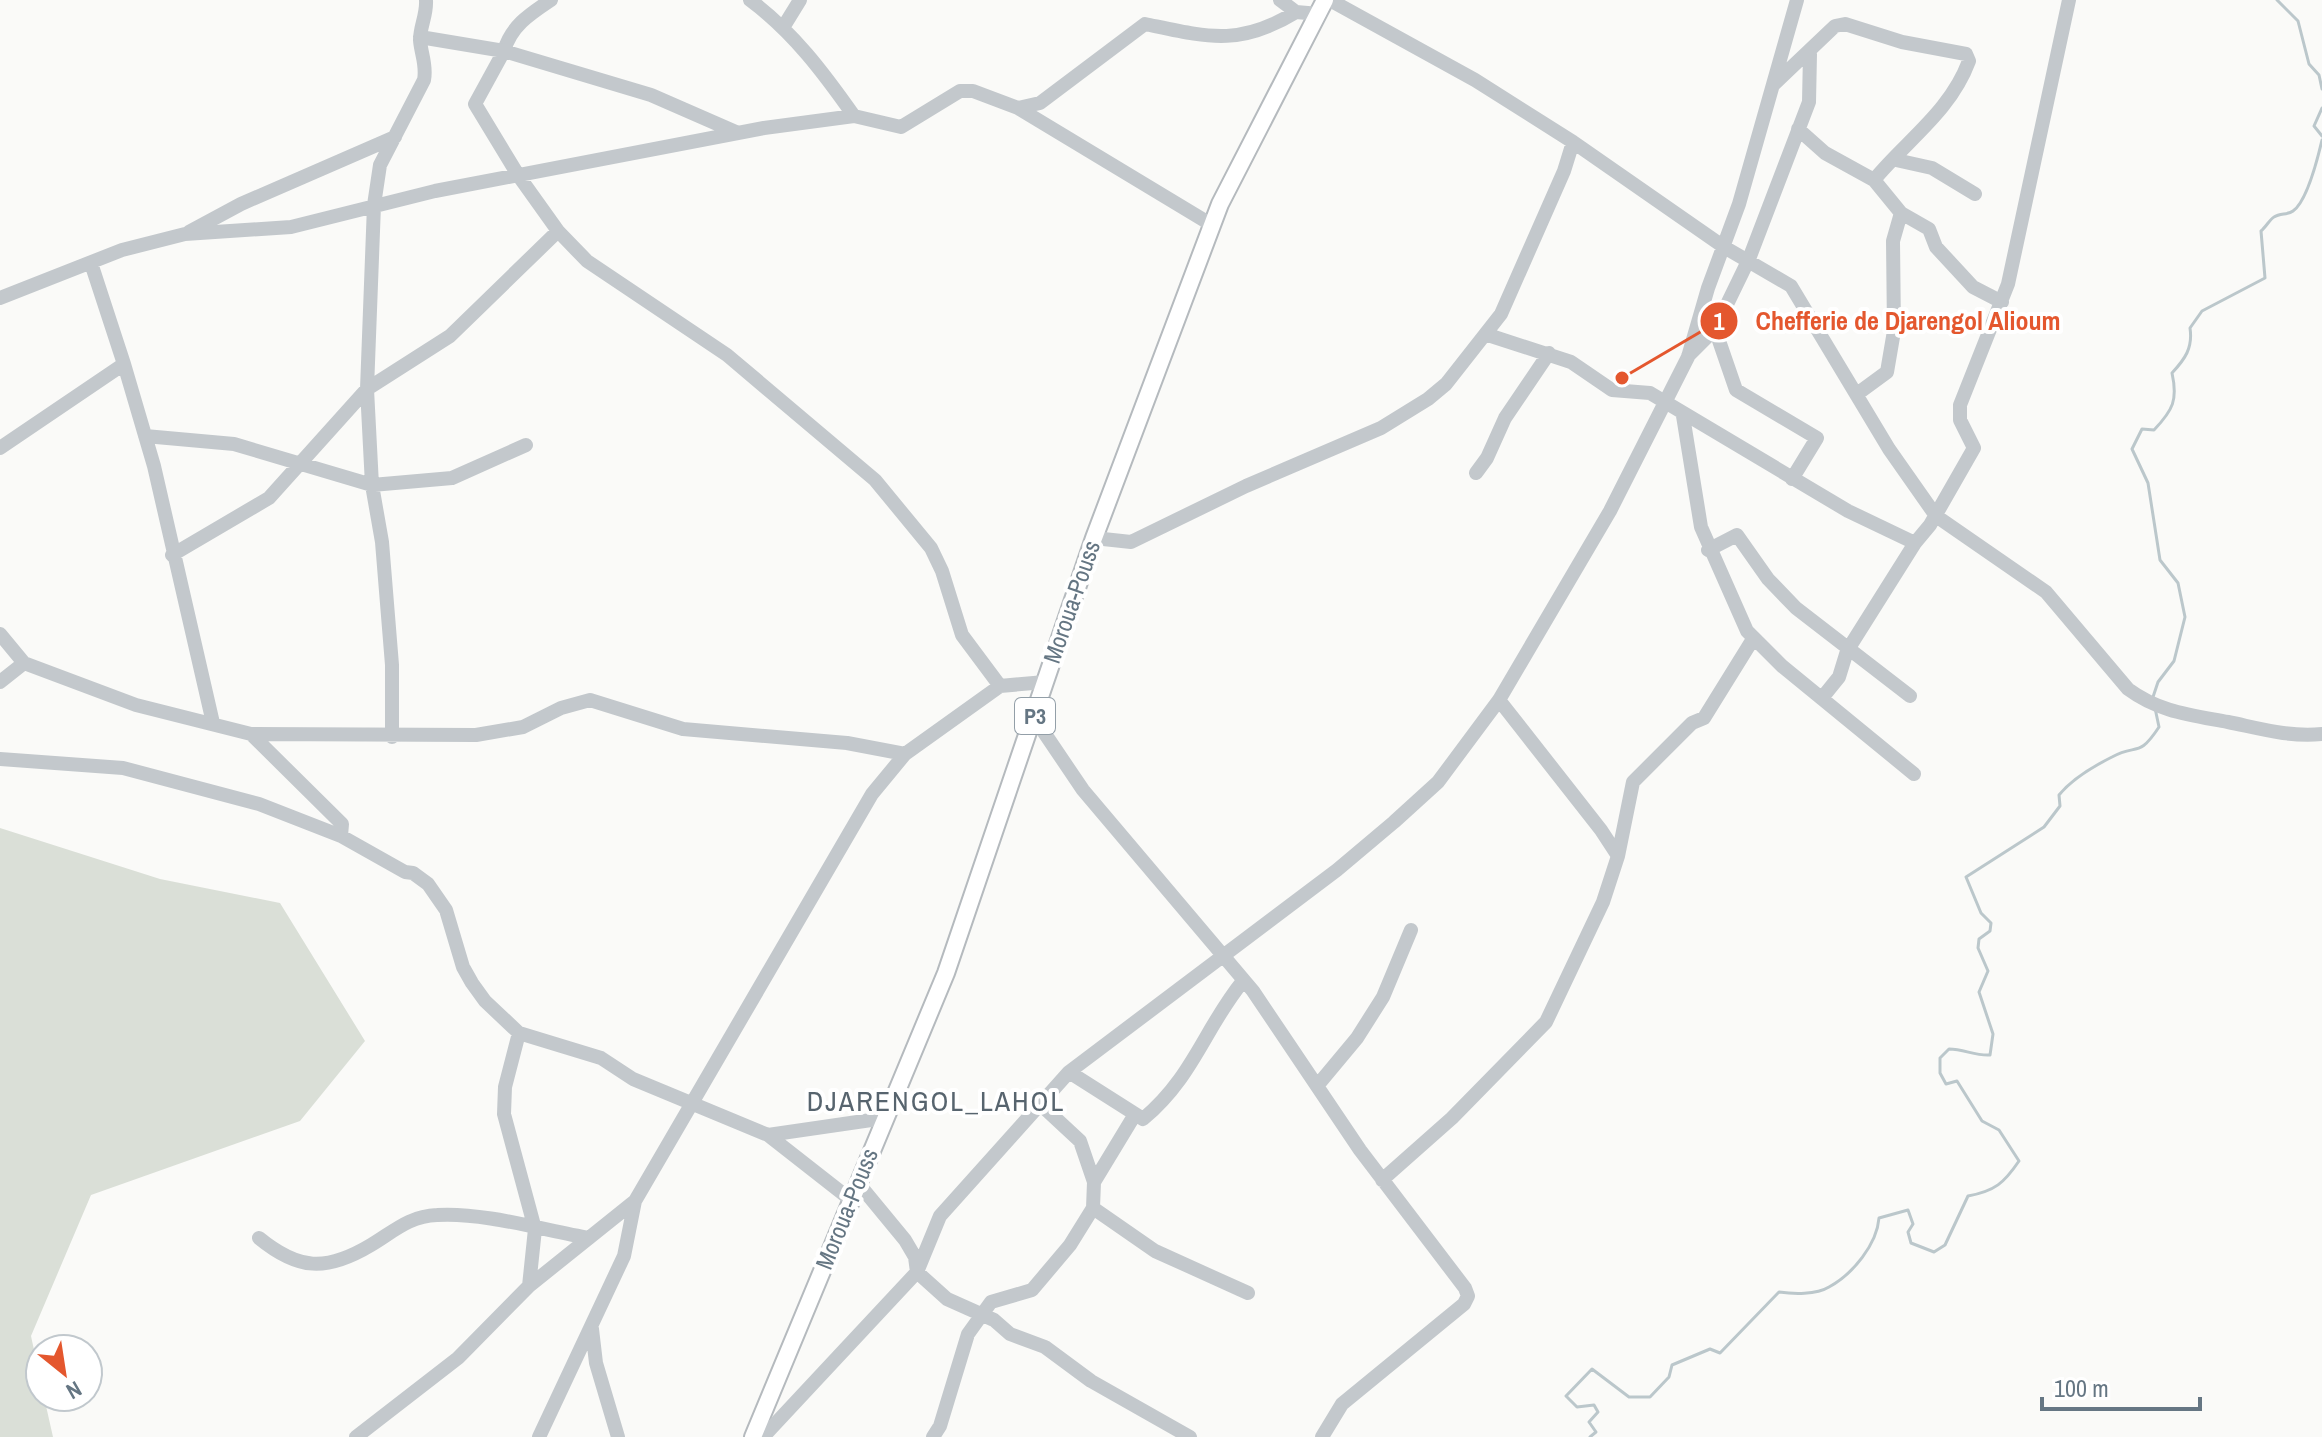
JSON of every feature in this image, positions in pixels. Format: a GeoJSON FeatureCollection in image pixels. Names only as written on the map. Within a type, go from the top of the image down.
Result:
{"type":"FeatureCollection","features":[{"type":"Feature","properties":{"kind":"main road","name":"Moroua-Pouss"},"geometry":{"type":"LineString","coordinates":[[753,1437],[946,973],[1035,719],[1094,538],[1220,204],[1325,5]]}},
{"type":"Feature","properties":{"kind":"street"},"geometry":{"type":"LineString","coordinates":[[392,737],[391,650],[382,542],[372,485],[367,389],[374,205],[380,165],[427,69],[420,37],[427,13],[426,0]]}},
{"type":"Feature","properties":{"kind":"street"},"geometry":{"type":"LineString","coordinates":[[551,0],[516,26],[508,36],[504,51],[475,106],[518,175],[558,231],[587,261],[727,355],[875,480],[931,548],[942,571],[962,635],[1000,686]]}},
{"type":"Feature","properties":{"kind":"street"},"geometry":{"type":"LineString","coordinates":[[750,0],[784,26],[822,70],[854,116]]}},
{"type":"Feature","properties":{"kind":"street"},"geometry":{"type":"LineString","coordinates":[[784,26],[800,0]]}},
{"type":"Feature","properties":{"kind":"street"},"geometry":{"type":"LineString","coordinates":[[1280,0],[1296,12]]}},
{"type":"Feature","properties":{"kind":"street"},"geometry":{"type":"LineString","coordinates":[[763,1437],[917,1272],[940,1216],[1038,1102],[1069,1072],[1337,870],[1438,782],[1499,700],[1610,511],[1662,402],[1688,357],[1724,247],[1796,0]]}},
{"type":"Feature","properties":{"kind":"street"},"geometry":{"type":"LineString","coordinates":[[1822,698],[1843,670],[1847,651],[1915,543],[1936,516],[1974,448],[1960,420],[1960,405],[2002,302],[2057,69],[2069,0]]}},
{"type":"Feature","properties":{"kind":"street"},"geometry":{"type":"LineString","coordinates":[[1018,108],[1050,97],[1145,24],[1195,35],[1250,35],[1296,12],[1325,5],[1435,57],[1573,142],[1724,247],[1784,280],[1797,294],[1910,481],[1936,516],[2046,592],[2128,689],[2144,701],[2168,711],[2280,735],[2322,734]]}},
{"type":"Feature","properties":{"kind":"street"},"geometry":{"type":"LineString","coordinates":[[1771,87],[1810,54],[1835,26],[1845,24],[1902,42],[1966,54],[1969,58],[1967,68],[1947,102],[1874,180]]}},
{"type":"Feature","properties":{"kind":"street"},"geometry":{"type":"LineString","coordinates":[[420,37],[504,51],[651,95],[739,133]]}},
{"type":"Feature","properties":{"kind":"street"},"geometry":{"type":"LineString","coordinates":[[1688,357],[1715,329],[1749,259],[1809,102],[1810,54]]}},
{"type":"Feature","properties":{"kind":"street"},"geometry":{"type":"LineString","coordinates":[[0,298],[122,250],[185,234],[291,227],[374,205],[739,133],[854,116],[901,127],[960,91],[973,91],[1018,108],[1212,225]]}},
{"type":"Feature","properties":{"kind":"street"},"geometry":{"type":"LineString","coordinates":[[1798,129],[1825,153],[1874,180],[1901,213],[1929,229],[1936,247],[1973,287],[2002,302]]}},
{"type":"Feature","properties":{"kind":"street"},"geometry":{"type":"LineString","coordinates":[[185,234],[241,204],[395,137]]}},
{"type":"Feature","properties":{"kind":"street"},"geometry":{"type":"LineString","coordinates":[[1094,538],[1131,542],[1246,486],[1381,428],[1411,411],[1446,384],[1488,335],[1508,300],[1573,142]]}},
{"type":"Feature","properties":{"kind":"street"},"geometry":{"type":"LineString","coordinates":[[1896,160],[1932,168],[1975,194]]}},
{"type":"Feature","properties":{"kind":"street"},"geometry":{"type":"LineString","coordinates":[[1857,394],[1887,372],[1894,331],[1893,241],[1901,213]]}},
{"type":"Feature","properties":{"kind":"street"},"geometry":{"type":"LineString","coordinates":[[172,555],[260,505],[304,463],[367,389],[450,336],[558,231]]}},
{"type":"Feature","properties":{"kind":"street"},"geometry":{"type":"LineString","coordinates":[[91,263],[145,436],[213,723]]}},
{"type":"Feature","properties":{"kind":"street"},"geometry":{"type":"LineString","coordinates":[[1715,329],[1736,390],[1817,438],[1792,479]]}},
{"type":"Feature","properties":{"kind":"street"},"geometry":{"type":"LineString","coordinates":[[1488,335],[1549,353],[1583,368],[1612,390],[1639,391],[1662,402],[1792,479],[1915,543]]}},
{"type":"Feature","properties":{"kind":"street"},"geometry":{"type":"LineString","coordinates":[[1476,473],[1487,458],[1505,418],[1549,353]]}},
{"type":"Feature","properties":{"kind":"street"},"geometry":{"type":"LineString","coordinates":[[0,448],[124,364]]}},
{"type":"Feature","properties":{"kind":"street"},"geometry":{"type":"LineString","coordinates":[[1683,416],[1701,527],[1708,550],[1753,639],[1914,774]]}},
{"type":"Feature","properties":{"kind":"street"},"geometry":{"type":"LineString","coordinates":[[145,436],[234,444],[372,485],[452,478],[526,445]]}},
{"type":"Feature","properties":{"kind":"street"},"geometry":{"type":"LineString","coordinates":[[1708,550],[1737,535],[1779,591],[1847,651],[1910,696]]}},
{"type":"Feature","properties":{"kind":"street"},"geometry":{"type":"LineString","coordinates":[[0,634],[24,663],[136,705],[251,734],[323,732],[392,737],[503,732],[590,700],[683,729],[847,743],[905,754]]}},
{"type":"Feature","properties":{"kind":"street"},"geometry":{"type":"LineString","coordinates":[[1382,1180],[1452,1118],[1546,1022],[1603,902],[1618,856],[1633,782],[1692,723],[1704,718],[1753,639]]}},
{"type":"Feature","properties":{"kind":"street"},"geometry":{"type":"LineString","coordinates":[[0,682],[24,663]]}},
{"type":"Feature","properties":{"kind":"street"},"geometry":{"type":"LineString","coordinates":[[539,1437],[627,1247],[635,1201],[865,805],[905,754],[1000,686],[1045,682]]}},
{"type":"Feature","properties":{"kind":"street"},"geometry":{"type":"LineString","coordinates":[[1499,700],[1618,856]]}},
{"type":"Feature","properties":{"kind":"street"},"geometry":{"type":"LineString","coordinates":[[1035,719],[1083,790],[1253,991],[1382,1180],[1468,1296],[1409,1352],[1342,1404],[1322,1437]]}},
{"type":"Feature","properties":{"kind":"street"},"geometry":{"type":"LineString","coordinates":[[251,734],[342,824],[341,836]]}},
{"type":"Feature","properties":{"kind":"street"},"geometry":{"type":"LineString","coordinates":[[0,759],[123,768],[259,804],[341,836],[428,884],[446,910],[463,967],[472,983],[485,1001],[519,1033],[601,1058],[633,1079],[768,1135],[851,1200]]}},
{"type":"Feature","properties":{"kind":"street"},"geometry":{"type":"LineString","coordinates":[[1317,1086],[1357,1038],[1383,997],[1411,930]]}},
{"type":"Feature","properties":{"kind":"street"},"geometry":{"type":"LineString","coordinates":[[1069,1072],[1143,1119],[1174,1092],[1243,981]]}},
{"type":"Feature","properties":{"kind":"street"},"geometry":{"type":"LineString","coordinates":[[519,1033],[505,1087],[504,1114],[535,1229],[529,1286]]}},
{"type":"Feature","properties":{"kind":"street"},"geometry":{"type":"LineString","coordinates":[[933,1437],[940,1426],[965,1341],[981,1313],[991,1302],[1024,1295],[1039,1284],[1093,1208],[1094,1182],[1080,1141],[1038,1102]]}},
{"type":"Feature","properties":{"kind":"street"},"geometry":{"type":"LineString","coordinates":[[1094,1182],[1134,1116]]}},
{"type":"Feature","properties":{"kind":"street"},"geometry":{"type":"LineString","coordinates":[[768,1135],[885,1118]]}},
{"type":"Feature","properties":{"kind":"street"},"geometry":{"type":"LineString","coordinates":[[858,1183],[905,1240],[915,1257],[917,1272],[947,1299],[981,1313],[1010,1334],[1045,1347],[1091,1381],[1190,1437]]}},
{"type":"Feature","properties":{"kind":"street"},"geometry":{"type":"LineString","coordinates":[[356,1437],[458,1358],[529,1286],[635,1201]]}},
{"type":"Feature","properties":{"kind":"street"},"geometry":{"type":"LineString","coordinates":[[1093,1208],[1155,1251],[1248,1293]]}},
{"type":"Feature","properties":{"kind":"street"},"geometry":{"type":"LineString","coordinates":[[259,1238],[282,1258],[306,1265],[358,1252],[418,1217],[462,1216],[589,1238]]}},
{"type":"Feature","properties":{"kind":"street"},"geometry":{"type":"LineString","coordinates":[[592,1325],[596,1363],[618,1437]]}},
{"type":"Feature","properties":{"kind":"shaded area"},"geometry":{"type":"Polygon","coordinates":[[[0,828],[160,879],[280,903],[365,1041],[300,1121],[91,1195],[32,1333],[24,1333],[24,1413],[48,1413],[53,1437],[0,1437],[0,828]]]}},
{"type":"Feature","properties":{"kind":"waterway"},"geometry":{"type":"LineString","coordinates":[[2277,0],[2298,21],[2309,64],[2319,75],[2322,89]]}},
{"type":"Feature","properties":{"kind":"waterway"},"geometry":{"type":"LineString","coordinates":[[2322,108],[2314,126],[2322,136]]}},
{"type":"Feature","properties":{"kind":"waterway"},"geometry":{"type":"LineString","coordinates":[[2153,697],[2158,682],[2174,661],[2185,617],[2178,583],[2160,560],[2148,483],[2132,449],[2142,429],[2154,430],[2170,410],[2174,398],[2172,373],[2187,353],[2190,328],[2202,311],[2265,278],[2261,231],[2272,218],[2291,212],[2298,206],[2311,178],[2322,140]]}},
{"type":"Feature","properties":{"kind":"waterway"},"geometry":{"type":"LineString","coordinates":[[1590,1437],[1596,1432],[1589,1422],[1598,1412],[1594,1405],[1577,1407],[1566,1396],[1592,1369],[1629,1397],[1650,1397],[1669,1377],[1672,1365],[1710,1349],[1720,1353],[1779,1292],[1811,1293],[1824,1290],[1838,1281],[1869,1248],[1879,1218],[1908,1210],[1913,1224],[1908,1232],[1911,1243],[1934,1252],[1945,1245],[1968,1196],[1992,1189],[2014,1169],[2019,1161],[1999,1130],[1982,1121],[1957,1081],[1946,1084],[1940,1073],[1940,1058],[1949,1049],[1990,1055],[1993,1034],[1979,992],[1988,971],[1978,948],[1979,939],[1990,931],[1991,923],[1981,913],[1966,877],[2044,827],[2060,806],[2059,795],[2077,778],[2112,757],[2146,743],[2159,727],[2155,708]]}},
{"type":"Feature","properties":{"kind":"place","name":"Chefferie de Djarengol Alioum"},"geometry":{"type":"Point","coordinates":[1622,378]}},
{"type":"Feature","properties":{"kind":"district","name":"DJARENGOL_LAHOL"},"geometry":{"type":"Point","coordinates":[936,1101]}}]}
